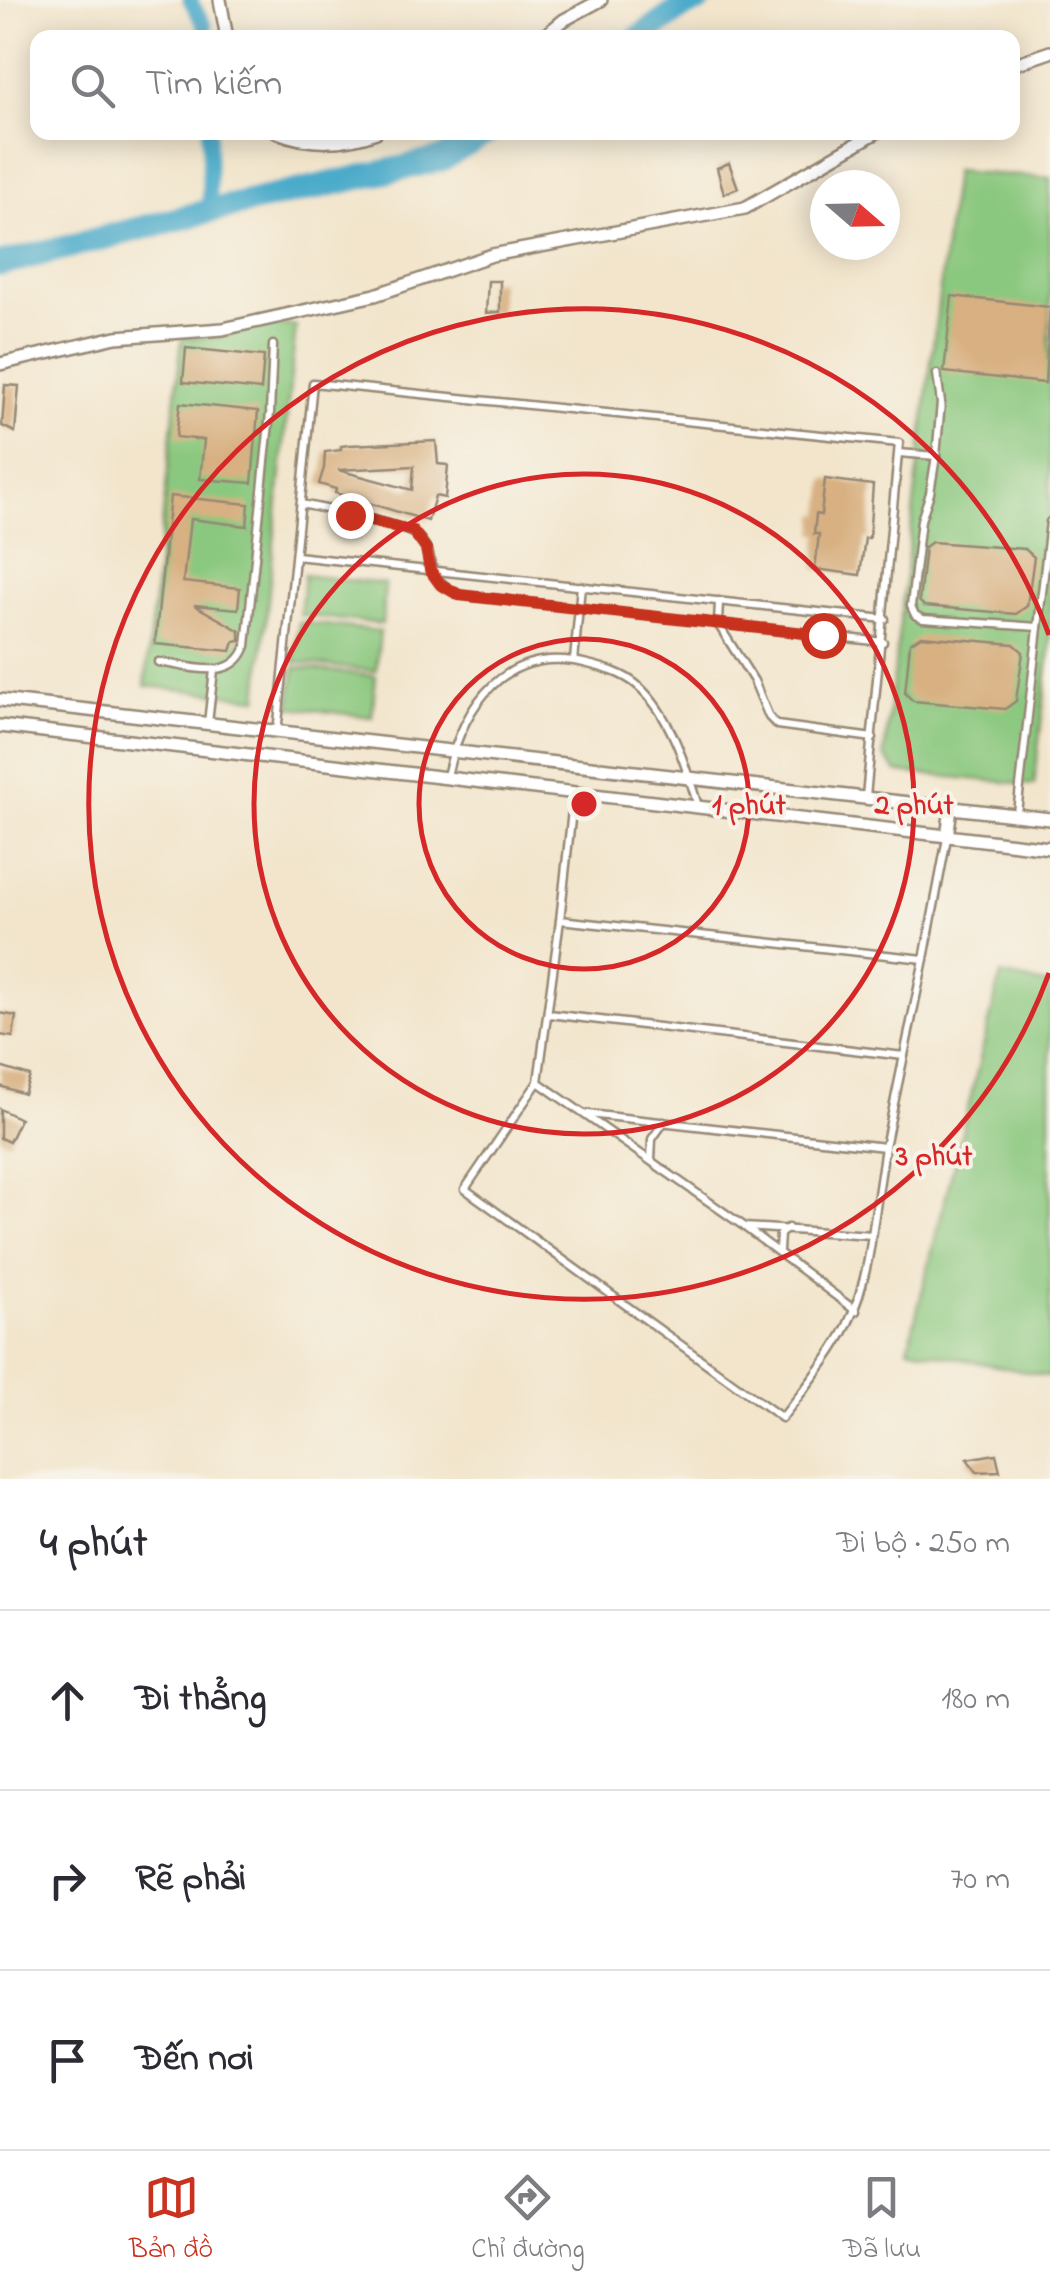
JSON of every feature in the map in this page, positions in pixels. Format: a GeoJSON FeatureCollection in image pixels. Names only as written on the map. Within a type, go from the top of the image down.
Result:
{"type":"FeatureCollection","features":[{"type":"Feature","properties":{"kind":"street"},"geometry":{"type":"LineString","coordinates":[[220,0],[226,30]]}},
{"type":"Feature","properties":{"kind":"street"},"geometry":{"type":"LineString","coordinates":[[552,30],[602,0]]}},
{"type":"Feature","properties":{"kind":"street"},"geometry":{"type":"LineString","coordinates":[[1020,62],[1050,52]]}},
{"type":"Feature","properties":{"kind":"street"},"geometry":{"type":"LineString","coordinates":[[296,140],[337,140]]}},
{"type":"Feature","properties":{"kind":"street"},"geometry":{"type":"LineString","coordinates":[[0,364],[116,337],[205,332],[273,319],[423,281],[492,255],[745,208],[863,140]]}},
{"type":"Feature","properties":{"kind":"street"},"geometry":{"type":"LineString","coordinates":[[0,700],[1050,819]]}},
{"type":"Feature","properties":{"kind":"street"},"geometry":{"type":"LineString","coordinates":[[204,749],[208,724]]}},
{"type":"Feature","properties":{"kind":"street"},"geometry":{"type":"LineString","coordinates":[[0,726],[1050,848]]}},
{"type":"Feature","properties":{"kind":"street"},"geometry":{"type":"LineString","coordinates":[[574,792],[577,766]]}},
{"type":"Feature","properties":{"kind":"street"},"geometry":{"type":"LineString","coordinates":[[947,837],[951,808]]}},
{"type":"Feature","properties":{"kind":"lane"},"geometry":{"type":"LineString","coordinates":[[158,662],[214,670],[234,666],[246,646],[273,345]]}},
{"type":"Feature","properties":{"kind":"lane"},"geometry":{"type":"LineString","coordinates":[[938,374],[941,403],[936,456],[921,520],[911,606],[915,615],[924,618],[1038,626]]}},
{"type":"Feature","properties":{"kind":"lane"},"geometry":{"type":"LineString","coordinates":[[277,733],[314,382],[900,443],[866,798]]}},
{"type":"Feature","properties":{"kind":"lane"},"geometry":{"type":"LineString","coordinates":[[898,453],[936,456]]}},
{"type":"Feature","properties":{"kind":"lane"},"geometry":{"type":"LineString","coordinates":[[301,504],[413,531],[426,549],[430,570],[440,584],[459,595],[883,642]]}},
{"type":"Feature","properties":{"kind":"lane"},"geometry":{"type":"LineString","coordinates":[[1017,816],[1050,522]]}},
{"type":"Feature","properties":{"kind":"lane"},"geometry":{"type":"LineString","coordinates":[[296,556],[885,619]]}},
{"type":"Feature","properties":{"kind":"lane"},"geometry":{"type":"LineString","coordinates":[[574,660],[581,586]]}},
{"type":"Feature","properties":{"kind":"lane"},"geometry":{"type":"LineString","coordinates":[[720,601],[718,624],[777,725],[872,738]]}},
{"type":"Feature","properties":{"kind":"lane"},"geometry":{"type":"LineString","coordinates":[[823,635],[826,613]]}},
{"type":"Feature","properties":{"kind":"lane"},"geometry":{"type":"LineString","coordinates":[[447,776],[462,726],[479,697],[502,676],[534,662],[574,660],[610,670],[636,684],[663,717],[698,806]]}},
{"type":"Feature","properties":{"kind":"lane"},"geometry":{"type":"LineString","coordinates":[[208,724],[214,670]]}},
{"type":"Feature","properties":{"kind":"lane"},"geometry":{"type":"LineString","coordinates":[[574,792],[538,1082],[465,1189],[782,1418],[841,1341],[856,1311],[947,837]]}},
{"type":"Feature","properties":{"kind":"lane"},"geometry":{"type":"LineString","coordinates":[[560,920],[924,959]]}},
{"type":"Feature","properties":{"kind":"lane"},"geometry":{"type":"LineString","coordinates":[[549,1014],[904,1056]]}},
{"type":"Feature","properties":{"kind":"lane"},"geometry":{"type":"LineString","coordinates":[[538,1082],[746,1227],[856,1311]]}},
{"type":"Feature","properties":{"kind":"lane"},"geometry":{"type":"LineString","coordinates":[[585,1114],[885,1147]]}},
{"type":"Feature","properties":{"kind":"lane"},"geometry":{"type":"LineString","coordinates":[[651,1160],[652,1138],[665,1121]]}},
{"type":"Feature","properties":{"kind":"lane"},"geometry":{"type":"LineString","coordinates":[[746,1227],[872,1235]]}},
{"type":"Feature","properties":{"kind":"lane"},"geometry":{"type":"LineString","coordinates":[[779,1252],[780,1234],[789,1228]]}},
{"type":"Feature","properties":{"kind":"green space"},"geometry":{"type":"Polygon","coordinates":[[[954,171],[1050,178],[1050,647],[1034,785],[897,772],[884,755],[954,171]]]}},
{"type":"Feature","properties":{"kind":"green space"},"geometry":{"type":"Polygon","coordinates":[[[273,324],[296,326],[258,698],[145,686],[182,338],[220,337],[273,324]]]}},
{"type":"Feature","properties":{"kind":"green space"},"geometry":{"type":"Polygon","coordinates":[[[304,575],[385,584],[382,624],[300,615],[304,575]]]}},
{"type":"Feature","properties":{"kind":"green space"},"geometry":{"type":"Polygon","coordinates":[[[299,622],[380,631],[376,671],[294,662],[299,622]]]}},
{"type":"Feature","properties":{"kind":"green space"},"geometry":{"type":"Polygon","coordinates":[[[295,667],[376,676],[372,717],[290,707],[295,667]]]}},
{"type":"Feature","properties":{"kind":"green space"},"geometry":{"type":"Polygon","coordinates":[[[1001,975],[1050,985],[1050,1377],[908,1348],[1001,975]]]}},
{"type":"Feature","properties":{"kind":"building"},"geometry":{"type":"Polygon","coordinates":[[[729,163],[738,188],[724,194],[717,168],[729,163]]]}},
{"type":"Feature","properties":{"kind":"building"},"geometry":{"type":"Polygon","coordinates":[[[488,281],[500,281],[500,312],[486,313],[488,281]]]}},
{"type":"Feature","properties":{"kind":"building"},"geometry":{"type":"Polygon","coordinates":[[[952,296],[1050,307],[1045,383],[944,372],[952,296]]]}},
{"type":"Feature","properties":{"kind":"building"},"geometry":{"type":"Polygon","coordinates":[[[186,348],[264,356],[261,390],[183,382],[186,348]]]}},
{"type":"Feature","properties":{"kind":"building"},"geometry":{"type":"Polygon","coordinates":[[[5,385],[19,386],[15,432],[2,426],[5,385]]]}},
{"type":"Feature","properties":{"kind":"building"},"geometry":{"type":"Polygon","coordinates":[[[180,403],[258,411],[252,483],[200,479],[204,440],[176,437],[180,403]]]}},
{"type":"Feature","properties":{"kind":"building"},"geometry":{"type":"Polygon","coordinates":[[[436,441],[438,464],[448,465],[445,498],[435,496],[428,521],[335,493],[336,489],[319,484],[325,452],[341,450],[341,446],[436,441]],[[414,466],[338,470],[412,490],[414,466]]]}},
{"type":"Feature","properties":{"kind":"building"},"geometry":{"type":"Polygon","coordinates":[[[825,479],[873,485],[869,538],[865,538],[860,575],[815,569],[819,534],[814,534],[816,514],[821,515],[825,479]]]}},
{"type":"Feature","properties":{"kind":"building"},"geometry":{"type":"Polygon","coordinates":[[[170,496],[249,504],[247,526],[190,519],[183,582],[240,588],[238,609],[194,605],[240,631],[240,641],[234,642],[231,651],[155,644],[170,496]]]}},
{"type":"Feature","properties":{"kind":"building"},"geometry":{"type":"Polygon","coordinates":[[[932,542],[1025,549],[1034,557],[1027,606],[1016,614],[924,606],[919,601],[925,547],[932,542]]]}},
{"type":"Feature","properties":{"kind":"building"},"geometry":{"type":"Polygon","coordinates":[[[921,636],[1014,644],[1023,652],[1016,701],[1005,709],[913,701],[905,693],[910,643],[921,636]]]}},
{"type":"Feature","properties":{"kind":"building"},"geometry":{"type":"Polygon","coordinates":[[[0,1013],[16,1016],[13,1037],[0,1035],[0,1013]]]}},
{"type":"Feature","properties":{"kind":"building"},"geometry":{"type":"Polygon","coordinates":[[[0,1067],[30,1076],[24,1094],[0,1086],[0,1067]]]}},
{"type":"Feature","properties":{"kind":"building"},"geometry":{"type":"Polygon","coordinates":[[[0,1109],[20,1119],[9,1142],[0,1138],[0,1109]]]}},
{"type":"Feature","properties":{"kind":"building"},"geometry":{"type":"Polygon","coordinates":[[[996,1454],[1000,1471],[977,1472],[967,1459],[996,1454]]]}},
{"type":"Feature","properties":{"kind":"waterway"},"geometry":{"type":"LineString","coordinates":[[190,0],[205,30]]}},
{"type":"Feature","properties":{"kind":"waterway"},"geometry":{"type":"LineString","coordinates":[[650,30],[700,0]]}},
{"type":"Feature","properties":{"kind":"waterway"},"geometry":{"type":"LineString","coordinates":[[209,140],[209,211]]}},
{"type":"Feature","properties":{"kind":"waterway"},"geometry":{"type":"LineString","coordinates":[[0,264],[209,211],[442,159],[474,140]]}},
{"type":"Feature","properties":{"kind":"route"},"geometry":{"type":"LineString","coordinates":[[350,515],[413,531],[426,549],[430,570],[440,584],[459,595],[823,635]]}}]}
